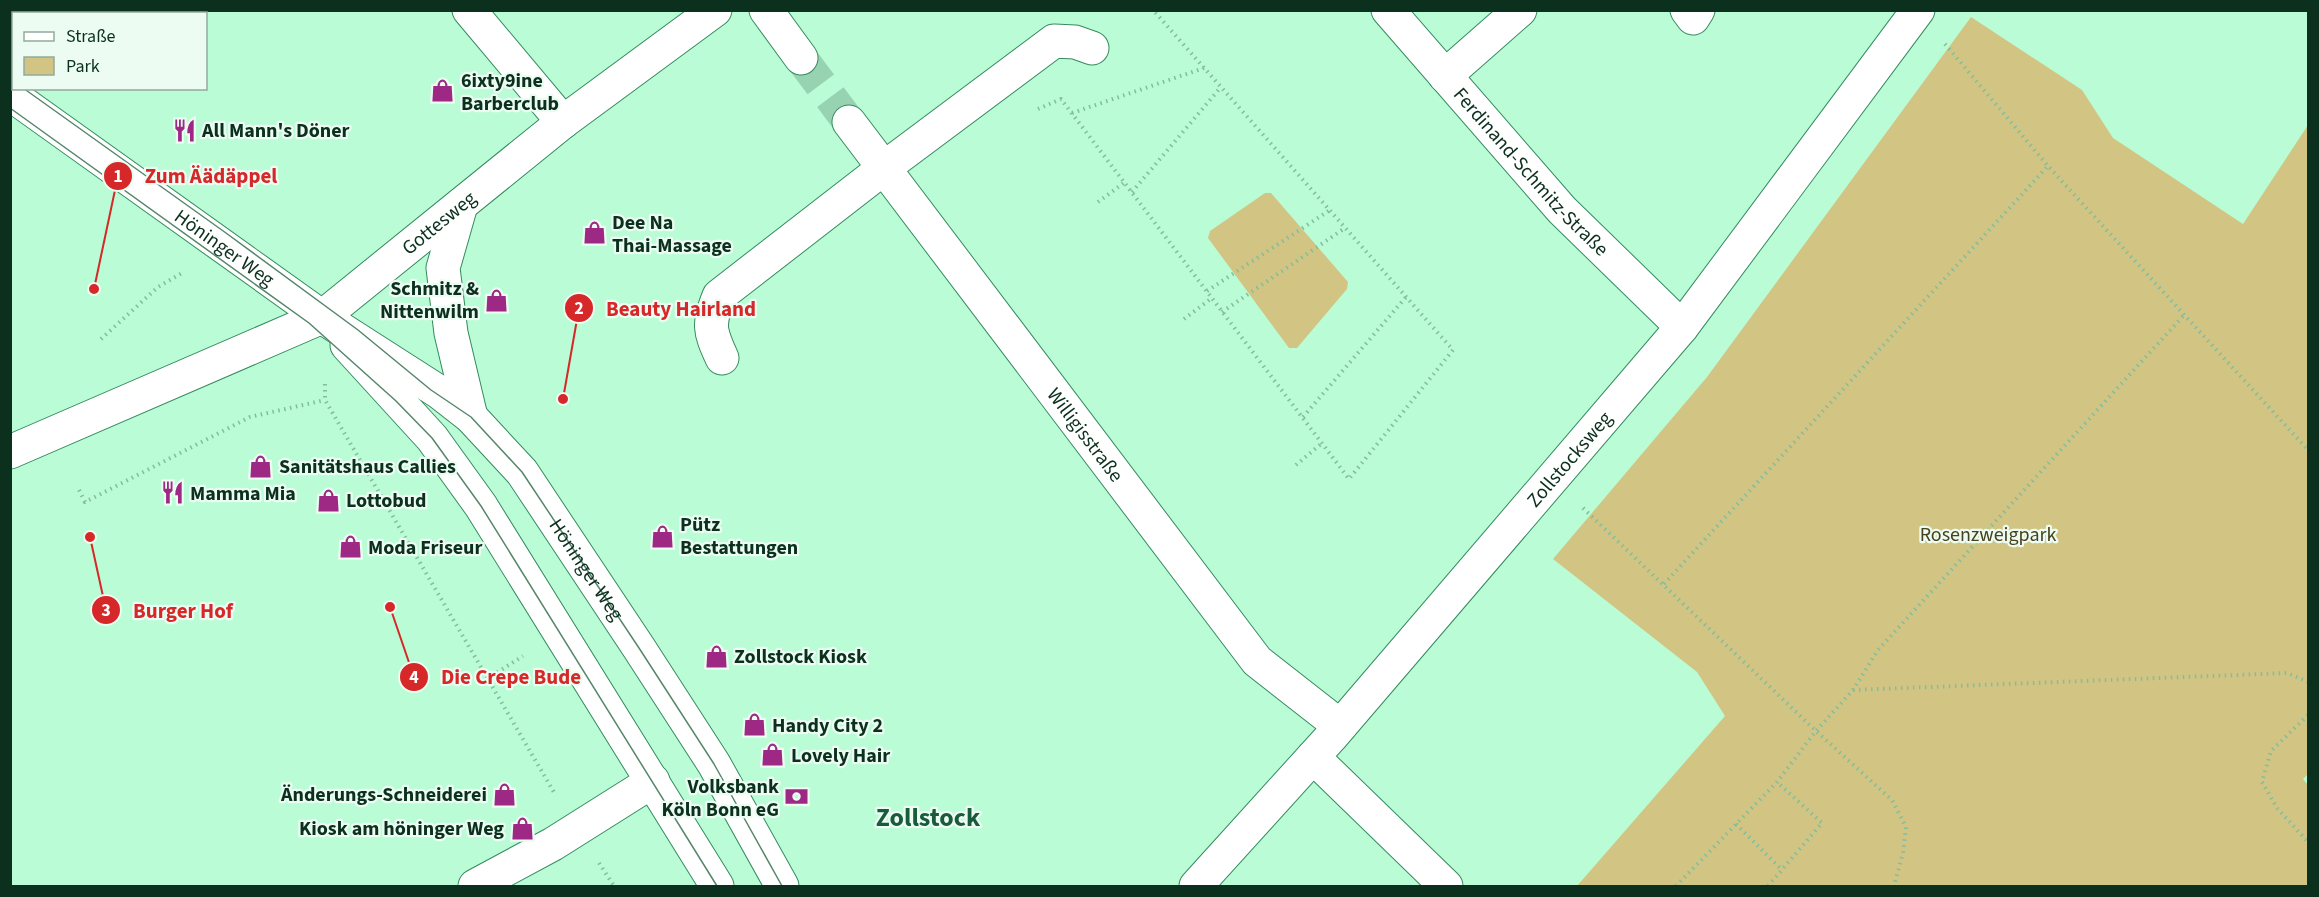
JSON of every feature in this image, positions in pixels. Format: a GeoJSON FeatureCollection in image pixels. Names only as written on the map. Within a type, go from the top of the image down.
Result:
{"type":"FeatureCollection","features":[{"type":"Feature","properties":{"kind":"street"},"geometry":{"type":"LineString","coordinates":[[469,10],[563,122]]}},
{"type":"Feature","properties":{"kind":"street","name":"Gottesweg"},"geometry":{"type":"LineString","coordinates":[[10,452],[322,317],[563,122],[715,10]]}},
{"type":"Feature","properties":{"kind":"street"},"geometry":{"type":"LineString","coordinates":[[766,10],[801,58]]}},
{"type":"Feature","properties":{"kind":"street","name":"Ferdinand-Schmitz-Straße"},"geometry":{"type":"LineString","coordinates":[[1388,10],[1562,210],[1682,327]]}},
{"type":"Feature","properties":{"kind":"street"},"geometry":{"type":"LineString","coordinates":[[1445,76],[1520,10]]}},
{"type":"Feature","properties":{"kind":"street"},"geometry":{"type":"LineString","coordinates":[[1687,10],[1693,18],[1698,10]]}},
{"type":"Feature","properties":{"kind":"street","name":"Zollstocksweg"},"geometry":{"type":"LineString","coordinates":[[1196,886],[1340,726],[1682,327],[1918,11]]}},
{"type":"Feature","properties":{"kind":"street"},"geometry":{"type":"LineString","coordinates":[[722,358],[714,341],[710,319],[719,296],[884,168],[1054,41],[1075,42],[1092,48]]}},
{"type":"Feature","properties":{"kind":"street","name":"Höninger Weg"},"geometry":{"type":"LineString","coordinates":[[10,94],[322,317],[440,392],[471,417],[522,472],[620,618],[714,764],[782,886]]}},
{"type":"Feature","properties":{"kind":"street","name":"Willigisstraße"},"geometry":{"type":"LineString","coordinates":[[849,122],[1257,661],[1340,726]]}},
{"type":"Feature","properties":{"kind":"street"},"geometry":{"type":"LineString","coordinates":[[461,205],[443,268],[451,333],[471,417]]}},
{"type":"Feature","properties":{"kind":"street","name":"Höninger Weg"},"geometry":{"type":"LineString","coordinates":[[322,317],[432,438],[474,496],[717,886]]}},
{"type":"Feature","properties":{"kind":"street"},"geometry":{"type":"LineString","coordinates":[[1313,757],[1446,886]]}},
{"type":"Feature","properties":{"kind":"street"},"geometry":{"type":"LineString","coordinates":[[475,886],[578,830],[653,782]]}},
{"type":"Feature","properties":{"kind":"path"},"geometry":{"type":"LineString","coordinates":[[1029,112],[1061,99],[1349,479],[1453,350],[1153,10]]}},
{"type":"Feature","properties":{"kind":"path"},"geometry":{"type":"LineString","coordinates":[[1918,11],[2048,166],[2308,450]]}},
{"type":"Feature","properties":{"kind":"path"},"geometry":{"type":"LineString","coordinates":[[1072,113],[1204,68]]}},
{"type":"Feature","properties":{"kind":"path"},"geometry":{"type":"LineString","coordinates":[[1132,192],[1221,87]]}},
{"type":"Feature","properties":{"kind":"path"},"geometry":{"type":"LineString","coordinates":[[1664,584],[2048,166]]}},
{"type":"Feature","properties":{"kind":"path"},"geometry":{"type":"LineString","coordinates":[[1098,202],[1125,182]]}},
{"type":"Feature","properties":{"kind":"path"},"geometry":{"type":"LineString","coordinates":[[1207,291],[1330,210]]}},
{"type":"Feature","properties":{"kind":"path"},"geometry":{"type":"LineString","coordinates":[[1222,312],[1345,228]]}},
{"type":"Feature","properties":{"kind":"path"},"geometry":{"type":"LineString","coordinates":[[101,339],[158,287],[226,247]]}},
{"type":"Feature","properties":{"kind":"path"},"geometry":{"type":"LineString","coordinates":[[1303,417],[1407,297]]}},
{"type":"Feature","properties":{"kind":"path"},"geometry":{"type":"LineString","coordinates":[[1184,319],[1212,298]]}},
{"type":"Feature","properties":{"kind":"path"},"geometry":{"type":"LineString","coordinates":[[1676,886],[1777,782],[1815,731],[1853,690],[1878,650],[2185,314]]}},
{"type":"Feature","properties":{"kind":"path"},"geometry":{"type":"LineString","coordinates":[[322,317],[325,400],[527,749],[614,886]]}},
{"type":"Feature","properties":{"kind":"path"},"geometry":{"type":"LineString","coordinates":[[79,490],[85,502],[250,417],[325,400]]}},
{"type":"Feature","properties":{"kind":"path"},"geometry":{"type":"LineString","coordinates":[[1296,465],[1322,443]]}},
{"type":"Feature","properties":{"kind":"path"},"geometry":{"type":"LineString","coordinates":[[1551,478],[1815,731],[1892,800],[1906,827],[1904,853],[1894,886]]}},
{"type":"Feature","properties":{"kind":"path"},"geometry":{"type":"LineString","coordinates":[[1853,690],[2287,673],[2308,682]]}},
{"type":"Feature","properties":{"kind":"path"},"geometry":{"type":"LineString","coordinates":[[2308,715],[2271,750],[2262,782],[2277,808],[2308,842]]}},
{"type":"Feature","properties":{"kind":"path"},"geometry":{"type":"LineString","coordinates":[[1768,886],[1822,823],[1777,782]]}},
{"type":"Feature","properties":{"kind":"path"},"geometry":{"type":"LineString","coordinates":[[1736,824],[1782,870]]}},
{"type":"Feature","properties":{"kind":"green space","name":"Rosenzweigpark"},"geometry":{"type":"Polygon","coordinates":[[[1971,17],[2082,90],[2113,138],[2243,224],[2308,125],[2308,774],[2303,779],[2308,785],[2308,886],[1577,886],[1725,716],[1697,672],[1553,559],[1707,377],[1971,17]]]}},
{"type":"Feature","properties":{"kind":"green space"},"geometry":{"type":"Polygon","coordinates":[[[1265,193],[1271,193],[1348,282],[1347,289],[1297,348],[1289,348],[1208,238],[1210,231],[1265,193]]]}},
{"type":"Feature","properties":{"kind":"tunnel"},"geometry":{"type":"LineString","coordinates":[[801,58],[849,122]]}},
{"type":"Feature","properties":{"kind":"tram line"},"geometry":{"type":"LineString","coordinates":[[26,90],[226,233],[358,330],[431,390],[471,417],[522,472],[639,648],[714,764],[782,886]]}},
{"type":"Feature","properties":{"kind":"tram line"},"geometry":{"type":"LineString","coordinates":[[10,108],[309,323],[396,401],[432,438],[481,506],[717,886]]}},
{"type":"Feature","properties":{"kind":"place","name":"6ixty9ine Barberclub"},"geometry":{"type":"Point","coordinates":[443,91]}},
{"type":"Feature","properties":{"kind":"place","name":"All Mann's Döner"},"geometry":{"type":"Point","coordinates":[184,130]}},
{"type":"Feature","properties":{"kind":"place","name":"Dee Na Thai-Massage"},"geometry":{"type":"Point","coordinates":[594,233]}},
{"type":"Feature","properties":{"kind":"place","name":"Zum Äädäppel"},"geometry":{"type":"Point","coordinates":[94,289]}},
{"type":"Feature","properties":{"kind":"place","name":"Schmitz & Nittenwilm"},"geometry":{"type":"Point","coordinates":[497,300]}},
{"type":"Feature","properties":{"kind":"place","name":"Beauty Hairland"},"geometry":{"type":"Point","coordinates":[563,399]}},
{"type":"Feature","properties":{"kind":"place","name":"Sanitätshaus Callies"},"geometry":{"type":"Point","coordinates":[261,466]}},
{"type":"Feature","properties":{"kind":"place","name":"Mamma Mia"},"geometry":{"type":"Point","coordinates":[172,493]}},
{"type":"Feature","properties":{"kind":"place","name":"Lottobud"},"geometry":{"type":"Point","coordinates":[328,500]}},
{"type":"Feature","properties":{"kind":"place","name":"Pütz Bestattungen"},"geometry":{"type":"Point","coordinates":[662,536]}},
{"type":"Feature","properties":{"kind":"place","name":"Burger Hof"},"geometry":{"type":"Point","coordinates":[90,537]}},
{"type":"Feature","properties":{"kind":"place","name":"Moda Friseur"},"geometry":{"type":"Point","coordinates":[350,547]}},
{"type":"Feature","properties":{"kind":"place","name":"Die Crepe Bude"},"geometry":{"type":"Point","coordinates":[390,607]}},
{"type":"Feature","properties":{"kind":"place","name":"Zollstock Kiosk"},"geometry":{"type":"Point","coordinates":[716,656]}},
{"type":"Feature","properties":{"kind":"place","name":"Handy City 2"},"geometry":{"type":"Point","coordinates":[754,725]}},
{"type":"Feature","properties":{"kind":"place","name":"Lovely Hair"},"geometry":{"type":"Point","coordinates":[773,755]}},
{"type":"Feature","properties":{"kind":"place","name":"Änderungs-Schneiderei"},"geometry":{"type":"Point","coordinates":[505,794]}},
{"type":"Feature","properties":{"kind":"place","name":"Volksbank Köln Bonn eG"},"geometry":{"type":"Point","coordinates":[797,797]}},
{"type":"Feature","properties":{"kind":"place","name":"Kiosk am höninger Weg"},"geometry":{"type":"Point","coordinates":[522,828]}},
{"type":"Feature","properties":{"kind":"district","name":"Zollstock"},"geometry":{"type":"Point","coordinates":[928,817]}}]}
